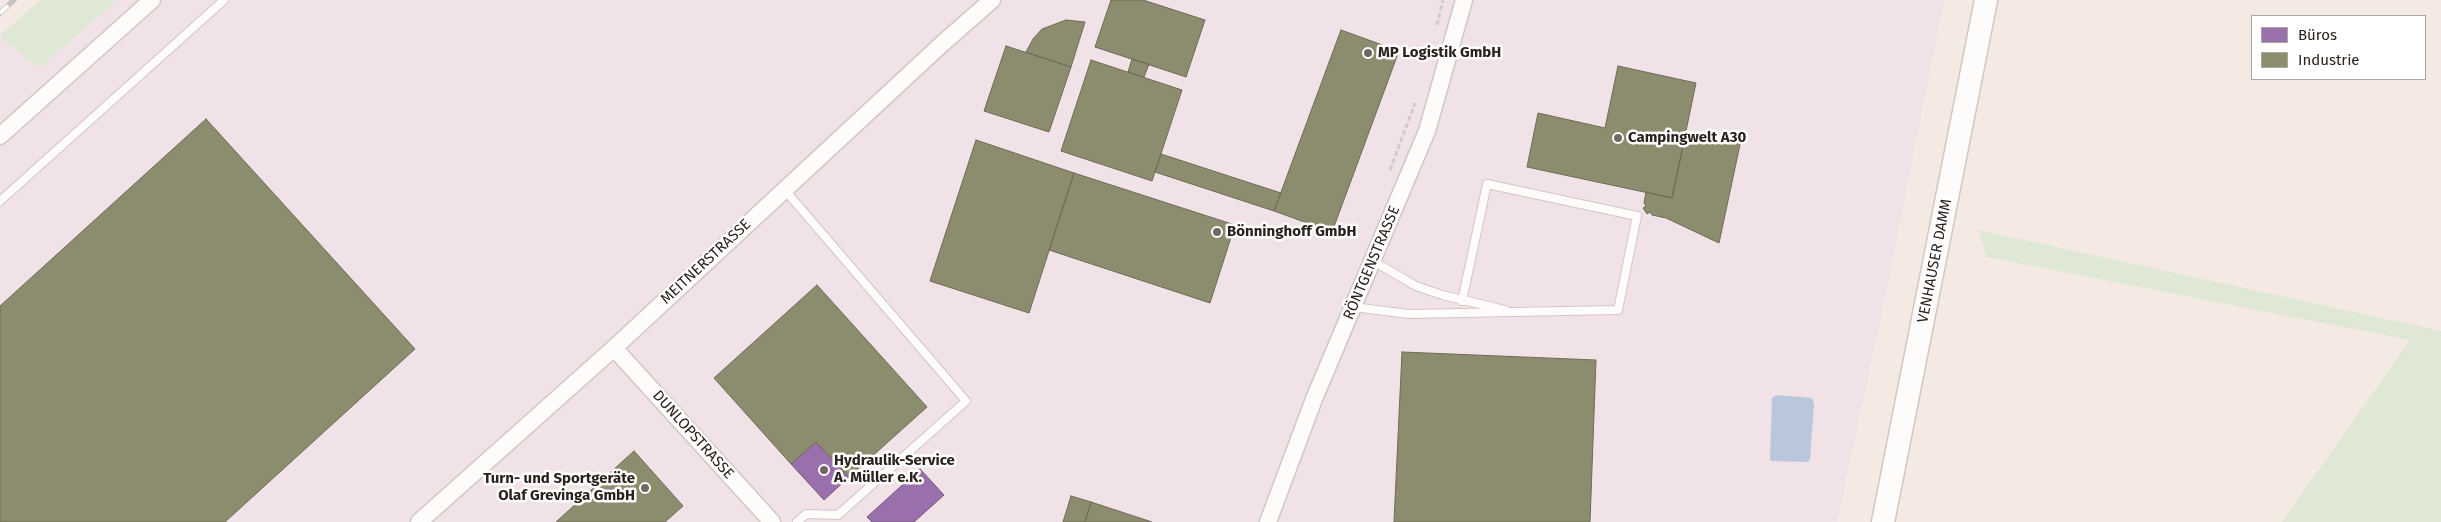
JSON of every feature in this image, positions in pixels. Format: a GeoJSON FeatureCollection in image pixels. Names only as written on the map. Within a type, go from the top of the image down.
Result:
{"type":"FeatureCollection","features":[{"type":"Feature","properties":{"kind":"main road","name":"VENHAUSER DAMM"},"geometry":{"type":"LineString","coordinates":[[1883,522],[1986,0]]}},
{"type":"Feature","properties":{"kind":"street"},"geometry":{"type":"LineString","coordinates":[[0,136],[152,0]]}},
{"type":"Feature","properties":{"kind":"street","name":"MEITNERSTRASSE"},"geometry":{"type":"LineString","coordinates":[[419,522],[614,348],[784,189],[992,0]]}},
{"type":"Feature","properties":{"kind":"street","name":"RÖNTGENSTRASSE"},"geometry":{"type":"LineString","coordinates":[[1268,522],[1314,399],[1427,132],[1464,0]]}},
{"type":"Feature","properties":{"kind":"street","name":"DUNLOPSTRASSE"},"geometry":{"type":"LineString","coordinates":[[614,348],[772,522]]}},
{"type":"Feature","properties":{"kind":"lane"},"geometry":{"type":"LineString","coordinates":[[0,201],[224,0]]}},
{"type":"Feature","properties":{"kind":"lane"},"geometry":{"type":"LineString","coordinates":[[1353,307],[1409,314],[1618,310],[1637,216],[1487,184],[1462,301]]}},
{"type":"Feature","properties":{"kind":"lane"},"geometry":{"type":"LineString","coordinates":[[784,189],[966,401],[838,515],[806,514],[797,522]]}},
{"type":"Feature","properties":{"kind":"lane"},"geometry":{"type":"LineString","coordinates":[[1373,261],[1416,286],[1462,301],[1519,313]]}},
{"type":"Feature","properties":{"kind":"shaded area"},"geometry":{"type":"Polygon","coordinates":[[[117,0],[1944,0],[1885,298],[1837,522],[0,522],[0,36],[39,68],[117,0]]]}},
{"type":"Feature","properties":{"kind":"green space"},"geometry":{"type":"Polygon","coordinates":[[[40,0],[117,0],[39,68],[0,36],[40,0]]]}},
{"type":"Feature","properties":{"kind":"green space"},"geometry":{"type":"Polygon","coordinates":[[[1978,230],[2441,331],[2441,522],[2282,522],[2410,340],[1987,257],[1978,230]]]}},
{"type":"Feature","properties":{"kind":"water"},"geometry":{"type":"Polygon","coordinates":[[[1777,395],[1812,398],[1814,404],[1810,459],[1808,462],[1771,461],[1772,398],[1777,395]]]}},
{"type":"Feature","properties":{"kind":"building: Büros"},"geometry":{"type":"Polygon","coordinates":[[[816,442],[849,477],[824,500],[791,464],[816,442]]]}},
{"type":"Feature","properties":{"kind":"building: Büros"},"geometry":{"type":"Polygon","coordinates":[[[920,469],[944,495],[914,522],[872,522],[867,517],[920,469]]]}},
{"type":"Feature","properties":{"kind":"building: Industrie"},"geometry":{"type":"Polygon","coordinates":[[[1111,0],[1143,0],[1205,20],[1186,77],[1095,47],[1111,0]]]}},
{"type":"Feature","properties":{"kind":"building: Industrie"},"geometry":{"type":"Polygon","coordinates":[[[1066,20],[1085,22],[1071,67],[1026,52],[1033,39],[1042,29],[1066,20]]]}},
{"type":"Feature","properties":{"kind":"building: Industrie"},"geometry":{"type":"Polygon","coordinates":[[[1341,30],[1399,51],[1332,232],[1274,211],[1341,30]]]}},
{"type":"Feature","properties":{"kind":"building: Industrie"},"geometry":{"type":"Polygon","coordinates":[[[1006,46],[1071,67],[1049,132],[984,111],[1006,46]]]}},
{"type":"Feature","properties":{"kind":"building: Industrie"},"geometry":{"type":"Polygon","coordinates":[[[1132,59],[1149,64],[1144,77],[1128,72],[1132,59]]]}},
{"type":"Feature","properties":{"kind":"building: Industrie"},"geometry":{"type":"Polygon","coordinates":[[[1091,60],[1182,90],[1152,181],[1061,151],[1091,60]]]}},
{"type":"Feature","properties":{"kind":"building: Industrie"},"geometry":{"type":"Polygon","coordinates":[[[1618,66],[1696,83],[1672,198],[1527,167],[1538,113],[1605,128],[1618,66]]]}},
{"type":"Feature","properties":{"kind":"building: Industrie"},"geometry":{"type":"Polygon","coordinates":[[[206,119],[415,349],[225,522],[0,522],[0,306],[206,119]]]}},
{"type":"Feature","properties":{"kind":"building: Industrie"},"geometry":{"type":"Polygon","coordinates":[[[976,140],[1074,173],[1029,313],[930,281],[976,140]]]}},
{"type":"Feature","properties":{"kind":"building: Industrie"},"geometry":{"type":"Polygon","coordinates":[[[1741,140],[1719,243],[1666,218],[1652,215],[1650,212],[1647,214],[1643,208],[1646,206],[1644,203],[1646,192],[1672,198],[1684,142],[1741,140]]]}},
{"type":"Feature","properties":{"kind":"building: Industrie"},"geometry":{"type":"Polygon","coordinates":[[[1161,154],[1281,193],[1274,211],[1155,172],[1161,154]]]}},
{"type":"Feature","properties":{"kind":"building: Industrie"},"geometry":{"type":"Polygon","coordinates":[[[1074,173],[1235,225],[1210,303],[1049,250],[1074,173]]]}},
{"type":"Feature","properties":{"kind":"building: Industrie"},"geometry":{"type":"Polygon","coordinates":[[[817,285],[927,407],[849,477],[816,442],[791,464],[714,378],[817,285]]]}},
{"type":"Feature","properties":{"kind":"building: Industrie"},"geometry":{"type":"Polygon","coordinates":[[[1402,352],[1596,360],[1590,522],[1394,522],[1402,352]]]}},
{"type":"Feature","properties":{"kind":"building: Industrie"},"geometry":{"type":"Polygon","coordinates":[[[634,451],[683,506],[665,522],[556,522],[634,451]]]}},
{"type":"Feature","properties":{"kind":"building: Industrie"},"geometry":{"type":"Polygon","coordinates":[[[1071,496],[1091,502],[1085,522],[1063,522],[1071,496]]]}},
{"type":"Feature","properties":{"kind":"building: Industrie"},"geometry":{"type":"Polygon","coordinates":[[[1091,502],[1152,522],[1085,522],[1091,502]]]}},
{"type":"Feature","properties":{"kind":"railway"},"geometry":{"type":"LineString","coordinates":[[0,13],[14,0]]}},
{"type":"Feature","properties":{"kind":"place","name":"MP Logistik GmbH"},"geometry":{"type":"Point","coordinates":[1368,53]}},
{"type":"Feature","properties":{"kind":"place","name":"Campingwelt A30"},"geometry":{"type":"Point","coordinates":[1618,138]}},
{"type":"Feature","properties":{"kind":"place","name":"Bönninghoff GmbH"},"geometry":{"type":"Point","coordinates":[1217,232]}},
{"type":"Feature","properties":{"kind":"place","name":"Hydraulik-Service A. Müller e.K."},"geometry":{"type":"Point","coordinates":[824,470]}},
{"type":"Feature","properties":{"kind":"place","name":"Turn- und Sportgeräte Olaf Grevinga GmbH"},"geometry":{"type":"Point","coordinates":[645,488]}}]}
